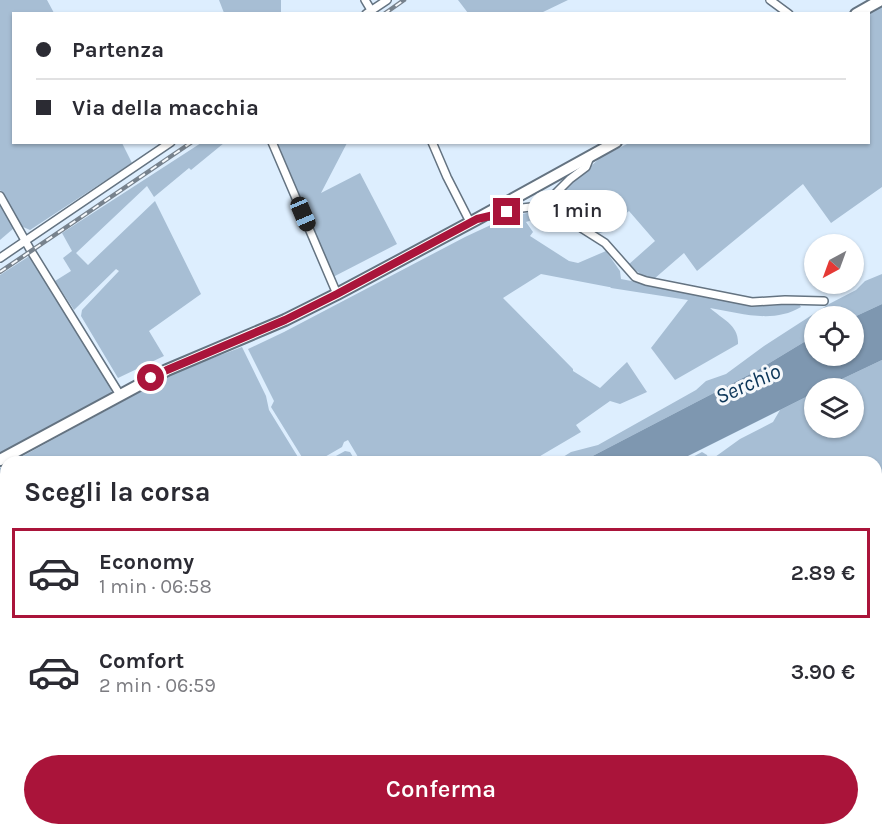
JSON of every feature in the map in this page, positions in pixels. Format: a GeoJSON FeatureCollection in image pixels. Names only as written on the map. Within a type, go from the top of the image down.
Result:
{"type":"FeatureCollection","features":[{"type":"Feature","properties":{"kind":"main road"},"geometry":{"type":"LineString","coordinates":[[860,12],[881,0]]}},
{"type":"Feature","properties":{"kind":"main road"},"geometry":{"type":"LineString","coordinates":[[7,456],[167,370],[285,320],[337,294],[612,144]]}},
{"type":"Feature","properties":{"kind":"street"},"geometry":{"type":"LineString","coordinates":[[365,0],[368,12],[387,0]]}},
{"type":"Feature","properties":{"kind":"street"},"geometry":{"type":"LineString","coordinates":[[771,0],[786,12]]}},
{"type":"Feature","properties":{"kind":"street"},"geometry":{"type":"LineString","coordinates":[[0,258],[168,144]]}},
{"type":"Feature","properties":{"kind":"street"},"geometry":{"type":"LineString","coordinates":[[273,144],[337,294]]}},
{"type":"Feature","properties":{"kind":"street"},"geometry":{"type":"LineString","coordinates":[[433,144],[447,177],[474,221],[522,208],[540,206],[586,167],[590,156]]}},
{"type":"Feature","properties":{"kind":"street"},"geometry":{"type":"LineString","coordinates":[[0,196],[120,394]]}},
{"type":"Feature","properties":{"kind":"street"},"geometry":{"type":"LineString","coordinates":[[547,202],[553,210],[605,243],[635,277],[646,281],[752,302],[824,301]]}},
{"type":"Feature","properties":{"kind":"shaded area"},"geometry":{"type":"Polygon","coordinates":[[[0,0],[47,0],[53,12],[12,12],[12,144],[122,144],[132,163],[30,230],[21,226],[0,190],[0,0]]]}},
{"type":"Feature","properties":{"kind":"shaded area"},"geometry":{"type":"Polygon","coordinates":[[[219,0],[281,0],[281,12],[224,12],[219,0]]]}},
{"type":"Feature","properties":{"kind":"shaded area"},"geometry":{"type":"Polygon","coordinates":[[[458,0],[568,0],[543,12],[467,12],[458,0]]]}},
{"type":"Feature","properties":{"kind":"shaded area"},"geometry":{"type":"Polygon","coordinates":[[[882,6],[882,187],[831,223],[803,184],[697,271],[684,253],[654,279],[645,277],[628,265],[655,241],[629,211],[603,232],[597,234],[561,209],[559,202],[562,192],[601,157],[627,144],[870,144],[870,12],[882,6]]]}},
{"type":"Feature","properties":{"kind":"shaded area"},"geometry":{"type":"Polygon","coordinates":[[[199,144],[223,144],[154,197],[147,186],[76,253],[88,265],[155,201],[201,294],[149,331],[164,356],[118,378],[81,316],[82,310],[119,271],[116,269],[74,310],[55,281],[71,271],[63,258],[72,251],[62,233],[199,144]]]}},
{"type":"Feature","properties":{"kind":"shaded area"},"geometry":{"type":"Polygon","coordinates":[[[274,144],[346,144],[321,193],[360,173],[397,244],[333,277],[274,144]]]}},
{"type":"Feature","properties":{"kind":"shaded area"},"geometry":{"type":"Polygon","coordinates":[[[0,204],[14,228],[0,240],[0,204]]]}},
{"type":"Feature","properties":{"kind":"shaded area"},"geometry":{"type":"Polygon","coordinates":[[[542,212],[547,215],[526,222],[533,232],[530,236],[569,261],[578,263],[606,251],[620,271],[621,279],[760,306],[799,304],[801,307],[779,315],[768,316],[710,308],[733,327],[738,337],[738,344],[675,380],[651,348],[688,300],[541,274],[503,298],[573,371],[600,388],[627,362],[647,392],[620,404],[610,401],[576,425],[581,432],[540,456],[357,456],[348,440],[342,447],[326,456],[301,456],[271,407],[274,401],[248,349],[510,216],[542,212]]]}},
{"type":"Feature","properties":{"kind":"shaded area"},"geometry":{"type":"Polygon","coordinates":[[[31,255],[112,389],[111,394],[0,455],[0,275],[31,255]]]}},
{"type":"Feature","properties":{"kind":"shaded area"},"geometry":{"type":"Polygon","coordinates":[[[882,274],[882,304],[864,312],[864,306],[826,306],[848,294],[864,294],[864,282],[882,274]]]}},
{"type":"Feature","properties":{"kind":"shaded area"},"geometry":{"type":"Polygon","coordinates":[[[804,320],[804,342],[758,370],[593,456],[565,456],[598,445],[696,390],[706,381],[726,374],[804,320]]]}},
{"type":"Feature","properties":{"kind":"shaded area"},"geometry":{"type":"Polygon","coordinates":[[[242,347],[266,396],[269,410],[297,456],[23,456],[178,371],[242,347]]]}},
{"type":"Feature","properties":{"kind":"shaded area"},"geometry":{"type":"Polygon","coordinates":[[[882,360],[882,456],[716,456],[740,439],[773,422],[780,410],[804,398],[804,438],[864,438],[864,378],[844,378],[882,360]]]}},
{"type":"Feature","properties":{"kind":"shaded area"},"geometry":{"type":"Polygon","coordinates":[[[345,451],[350,452],[352,456],[336,456],[345,451]]]}},
{"type":"Feature","properties":{"kind":"shaded area"},"geometry":{"type":"Polygon","coordinates":[[[702,452],[707,456],[694,456],[702,452]]]}},
{"type":"Feature","properties":{"kind":"water","name":"Serchio"},"geometry":{"type":"Polygon","coordinates":[[[882,304],[882,360],[844,378],[804,378],[804,398],[688,456],[593,456],[758,370],[804,342],[804,366],[864,366],[864,312],[882,304]]]}},
{"type":"Feature","properties":{"kind":"railway"},"geometry":{"type":"LineString","coordinates":[[387,12],[404,0]]}},
{"type":"Feature","properties":{"kind":"railway"},"geometry":{"type":"LineString","coordinates":[[0,272],[189,144]]}},
{"type":"Feature","properties":{"kind":"route"},"geometry":{"type":"LineString","coordinates":[[151,378],[285,320],[477,219],[507,212]]}}]}
